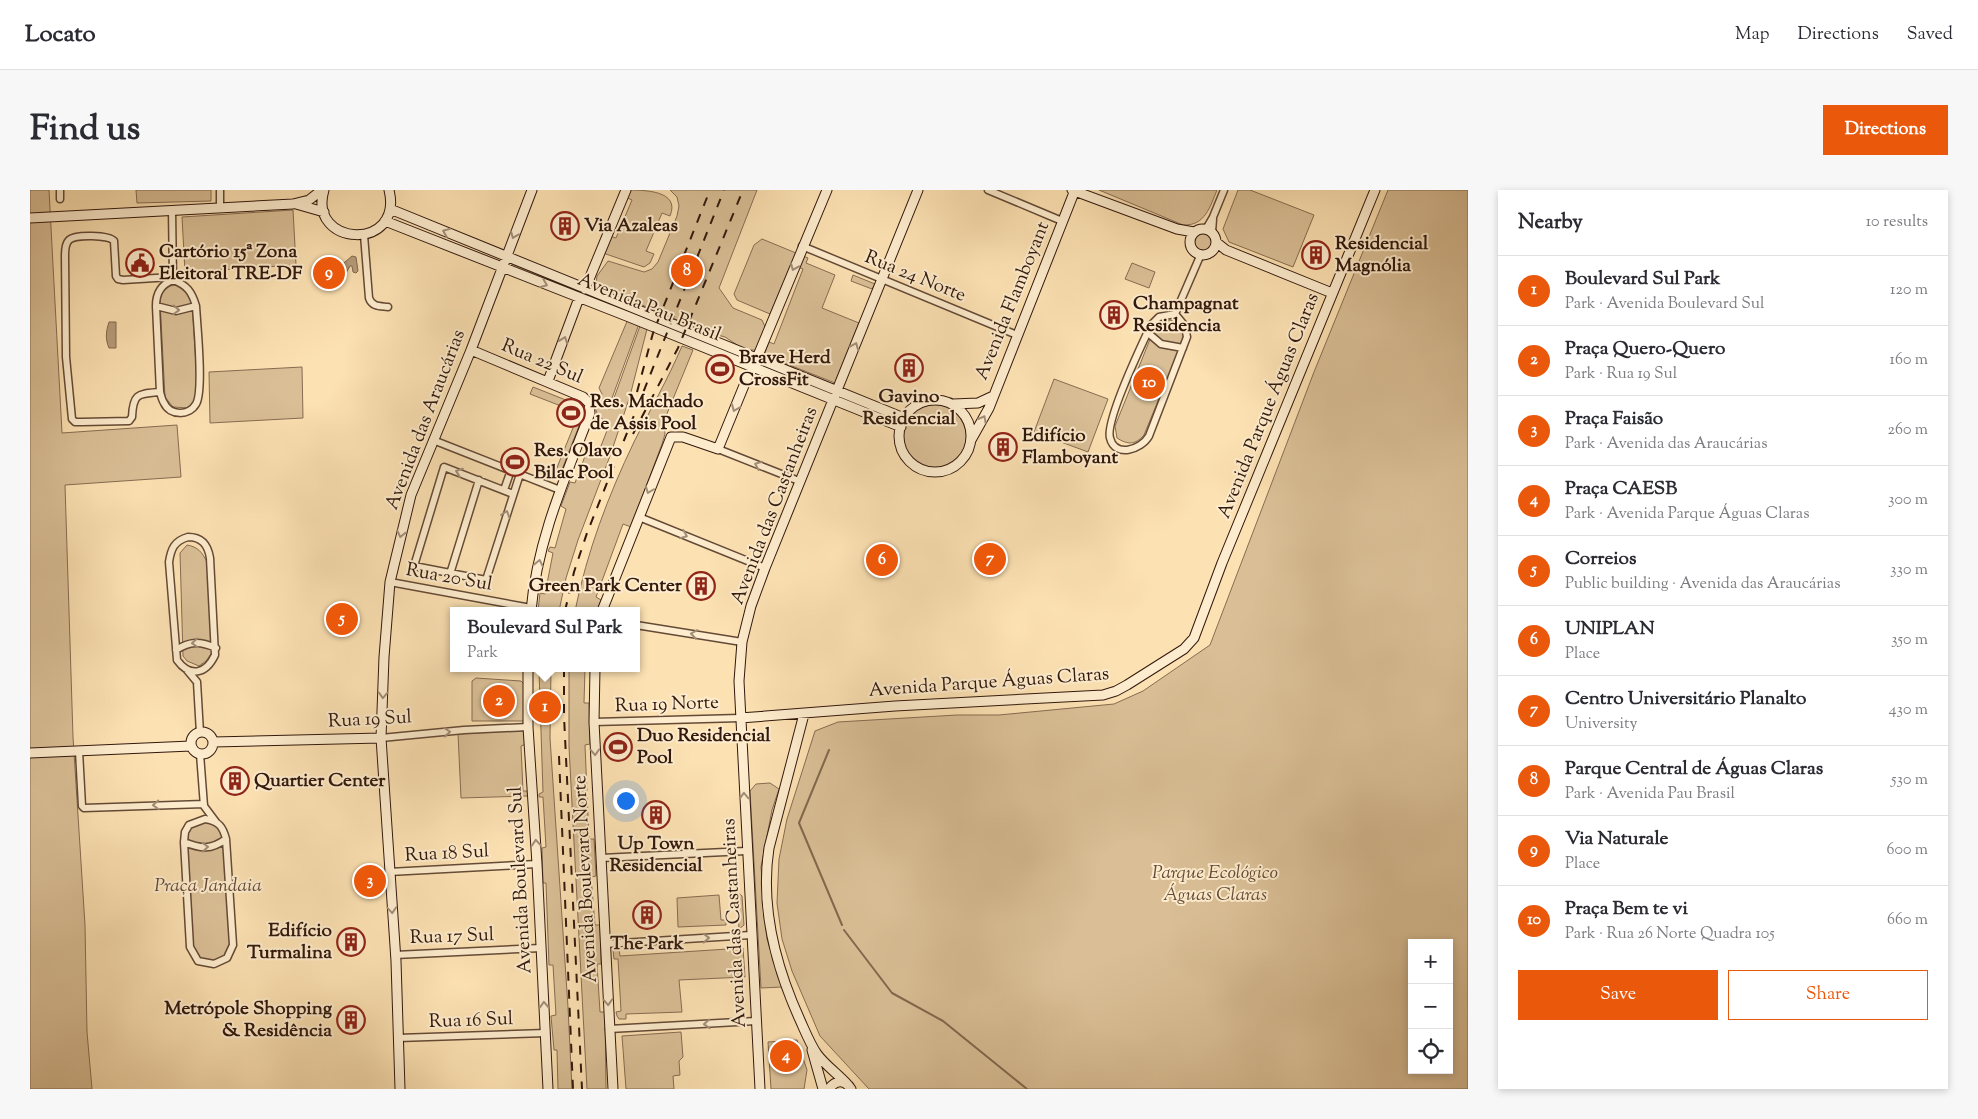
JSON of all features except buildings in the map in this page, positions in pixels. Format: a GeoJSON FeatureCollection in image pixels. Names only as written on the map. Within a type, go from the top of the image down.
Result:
{"type":"FeatureCollection","features":[{"type":"Feature","properties":{"kind":"street"},"geometry":{"type":"LineString","coordinates":[[60,190],[60,199]]}},
{"type":"Feature","properties":{"kind":"street"},"geometry":{"type":"LineString","coordinates":[[220,190],[220,207]]}},
{"type":"Feature","properties":{"kind":"street"},"geometry":{"type":"LineString","coordinates":[[30,218],[293,204],[309,200],[323,190]]}},
{"type":"Feature","properties":{"kind":"street"},"geometry":{"type":"LineString","coordinates":[[323,190],[322,204],[330,223],[340,231],[352,236],[364,235],[376,230],[385,221],[390,209],[391,198],[389,190]]}},
{"type":"Feature","properties":{"kind":"street","name":"Avenida das Araucárias"},"geometry":{"type":"LineString","coordinates":[[400,1089],[395,955],[381,738],[384,657],[390,582],[411,495],[471,350],[532,190]]}},
{"type":"Feature","properties":{"kind":"street"},"geometry":{"type":"LineString","coordinates":[[585,289],[626,190]]}},
{"type":"Feature","properties":{"kind":"street"},"geometry":{"type":"LineString","coordinates":[[757,358],[826,190]]}},
{"type":"Feature","properties":{"kind":"street","name":"Avenida das Castanheiras"},"geometry":{"type":"LineString","coordinates":[[760,1089],[740,718],[739,681],[742,642],[751,606],[764,568],[918,190]]}},
{"type":"Feature","properties":{"kind":"street"},"geometry":{"type":"LineString","coordinates":[[988,190],[1062,221]]}},
{"type":"Feature","properties":{"kind":"street"},"geometry":{"type":"LineString","coordinates":[[1074,190],[1192,236]]}},
{"type":"Feature","properties":{"kind":"street","name":"Avenida Flamboyant"},"geometry":{"type":"LineString","coordinates":[[971,440],[989,408],[1074,190]]}},
{"type":"Feature","properties":{"kind":"street"},"geometry":{"type":"LineString","coordinates":[[1224,190],[1209,231],[1215,246],[1332,293]]}},
{"type":"Feature","properties":{"kind":"street","name":"Avenida Parque Águas Claras"},"geometry":{"type":"LineString","coordinates":[[740,718],[895,706],[1102,695],[1116,691],[1188,646],[1198,628],[1222,563],[1375,190]]}},
{"type":"Feature","properties":{"kind":"street"},"geometry":{"type":"LineString","coordinates":[[293,204],[324,212]]}},
{"type":"Feature","properties":{"kind":"street","name":"Avenida Pau Brasil"},"geometry":{"type":"LineString","coordinates":[[390,209],[757,358],[902,423]]}},
{"type":"Feature","properties":{"kind":"street"},"geometry":{"type":"LineString","coordinates":[[172,210],[172,279]]}},
{"type":"Feature","properties":{"kind":"street","name":"Avenida Pau Brasil"},"geometry":{"type":"LineString","coordinates":[[385,221],[752,366],[836,395]]}},
{"type":"Feature","properties":{"kind":"street"},"geometry":{"type":"LineString","coordinates":[[1209,231],[1199,229],[1192,236],[1192,249],[1198,254],[1206,254],[1215,246]]}},
{"type":"Feature","properties":{"kind":"street"},"geometry":{"type":"LineString","coordinates":[[364,235],[369,298],[377,306],[388,307]]}},
{"type":"Feature","properties":{"kind":"street"},"geometry":{"type":"LineString","coordinates":[[160,392],[135,397],[132,402],[132,417],[129,421],[75,422],[72,419],[66,357],[66,245],[69,239],[75,237],[107,236],[114,241],[116,276],[118,279],[172,279],[188,288],[194,296],[200,393],[198,402],[187,412],[179,413],[170,410],[164,404],[160,392],[156,296],[159,290],[172,279]]}},
{"type":"Feature","properties":{"kind":"street","name":"Rua 24 Norte"},"geometry":{"type":"LineString","coordinates":[[802,246],[1017,335]]}},
{"type":"Feature","properties":{"kind":"street"},"geometry":{"type":"LineString","coordinates":[[1176,314],[1198,254]]}},
{"type":"Feature","properties":{"kind":"street"},"geometry":{"type":"LineString","coordinates":[[548,381],[579,298]]}},
{"type":"Feature","properties":{"kind":"street"},"geometry":{"type":"LineString","coordinates":[[156,306],[176,311],[196,306]]}},
{"type":"Feature","properties":{"kind":"street"},"geometry":{"type":"LineString","coordinates":[[1176,314],[1187,330],[1183,348],[1144,444],[1132,450],[1125,450],[1115,446],[1110,439],[1109,433],[1112,416],[1147,332],[1153,321],[1159,317],[1176,314]]}},
{"type":"Feature","properties":{"kind":"street"},"geometry":{"type":"LineString","coordinates":[[1147,332],[1161,344],[1183,348]]}},
{"type":"Feature","properties":{"kind":"street","name":"Rua 22 Sul"},"geometry":{"type":"LineString","coordinates":[[471,350],[548,381],[583,397],[589,403],[590,413],[560,490]]}},
{"type":"Feature","properties":{"kind":"street"},"geometry":{"type":"LineString","coordinates":[[718,449],[752,366]]}},
{"type":"Feature","properties":{"kind":"street","name":"Avenida Flamboyant"},"geometry":{"type":"LineString","coordinates":[[953,404],[978,403],[993,396]]}},
{"type":"Feature","properties":{"kind":"street"},"geometry":{"type":"LineString","coordinates":[[930,400],[942,400],[953,404],[964,413],[970,426],[971,440],[968,452],[961,461],[946,470],[928,472],[917,468],[902,451],[899,439],[902,423],[914,406],[930,400]]}},
{"type":"Feature","properties":{"kind":"street"},"geometry":{"type":"LineString","coordinates":[[604,607],[671,437],[677,436],[718,449],[799,481]]}},
{"type":"Feature","properties":{"kind":"street"},"geometry":{"type":"LineString","coordinates":[[434,440],[560,490],[550,516],[543,544],[531,607]]}},
{"type":"Feature","properties":{"kind":"street"},"geometry":{"type":"LineString","coordinates":[[513,494],[444,467],[414,565],[486,580],[520,474]]}},
{"type":"Feature","properties":{"kind":"street"},"geometry":{"type":"LineString","coordinates":[[504,490],[511,470]]}},
{"type":"Feature","properties":{"kind":"street"},"geometry":{"type":"LineString","coordinates":[[450,574],[479,480]]}},
{"type":"Feature","properties":{"kind":"street"},"geometry":{"type":"LineString","coordinates":[[639,517],[764,568]]}},
{"type":"Feature","properties":{"kind":"street"},"geometry":{"type":"LineString","coordinates":[[196,682],[212,663],[216,648],[209,549],[204,542],[191,537],[174,544],[170,552],[169,562],[177,660],[196,682],[200,733]]}},
{"type":"Feature","properties":{"kind":"street","name":"Rua 20 Sul"},"geometry":{"type":"LineString","coordinates":[[390,582],[521,607]]}},
{"type":"Feature","properties":{"kind":"street"},"geometry":{"type":"LineString","coordinates":[[640,626],[742,642]]}},
{"type":"Feature","properties":{"kind":"street"},"geometry":{"type":"LineString","coordinates":[[176,650],[184,645],[198,642],[216,648]]}},
{"type":"Feature","properties":{"kind":"street"},"geometry":{"type":"LineString","coordinates":[[186,670],[196,672],[206,668]]}},
{"type":"Feature","properties":{"kind":"street","name":"Avenida Boulevard Sul"},"geometry":{"type":"LineString","coordinates":[[528,672],[528,727],[548,1089]]}},
{"type":"Feature","properties":{"kind":"street","name":"Avenida Boulevard Norte"},"geometry":{"type":"LineString","coordinates":[[595,672],[594,722],[613,1089]]}},
{"type":"Feature","properties":{"kind":"street"},"geometry":{"type":"LineString","coordinates":[[804,714],[769,848],[766,885],[774,946],[786,987],[809,1040],[818,1055],[850,1087]]}},
{"type":"Feature","properties":{"kind":"street","name":"Rua 19 Norte"},"geometry":{"type":"LineString","coordinates":[[594,722],[740,718]]}},
{"type":"Feature","properties":{"kind":"street","name":"Rua 19 Sul"},"geometry":{"type":"LineString","coordinates":[[212,742],[381,738],[464,730],[528,727]]}},
{"type":"Feature","properties":{"kind":"street"},"geometry":{"type":"LineString","coordinates":[[200,733],[207,734],[212,742],[209,751],[200,754],[194,752],[191,746],[192,739],[200,733]]}},
{"type":"Feature","properties":{"kind":"street"},"geometry":{"type":"LineString","coordinates":[[30,753],[191,746]]}},
{"type":"Feature","properties":{"kind":"street"},"geometry":{"type":"LineString","coordinates":[[78,751],[82,806],[84,808],[204,805]]}},
{"type":"Feature","properties":{"kind":"street"},"geometry":{"type":"LineString","coordinates":[[197,821],[204,805],[200,754]]}},
{"type":"Feature","properties":{"kind":"street"},"geometry":{"type":"LineString","coordinates":[[204,805],[216,822],[223,828],[226,839],[233,945],[227,958],[214,964],[198,961],[190,947],[184,842],[185,832],[189,825],[208,819],[216,822]]}},
{"type":"Feature","properties":{"kind":"street"},"geometry":{"type":"LineString","coordinates":[[184,842],[205,848],[218,845],[226,839]]}},
{"type":"Feature","properties":{"kind":"street"},"geometry":{"type":"LineString","coordinates":[[601,858],[746,852]]}},
{"type":"Feature","properties":{"kind":"street","name":"Rua 18 Sul"},"geometry":{"type":"LineString","coordinates":[[389,872],[537,864]]}},
{"type":"Feature","properties":{"kind":"street"},"geometry":{"type":"LineString","coordinates":[[605,944],[751,935]]}},
{"type":"Feature","properties":{"kind":"street","name":"Rua 17 Sul"},"geometry":{"type":"LineString","coordinates":[[395,955],[541,948]]}},
{"type":"Feature","properties":{"kind":"street"},"geometry":{"type":"LineString","coordinates":[[609,1029],[756,1021]]}},
{"type":"Feature","properties":{"kind":"street","name":"Rua 16 Sul"},"geometry":{"type":"LineString","coordinates":[[398,1038],[546,1033]]}},
{"type":"Feature","properties":{"kind":"street"},"geometry":{"type":"LineString","coordinates":[[809,1040],[823,1089]]}},
{"type":"Feature","properties":{"kind":"street"},"geometry":{"type":"LineString","coordinates":[[829,1089],[836,1082],[850,1087]]}},
{"type":"Feature","properties":{"kind":"green space"},"geometry":{"type":"Polygon","coordinates":[[[30,190],[49,190],[62,433],[177,425],[181,477],[65,485],[73,737],[85,925],[87,1032],[92,1089],[30,1089],[30,190]]]}},
{"type":"Feature","properties":{"kind":"green space"},"geometry":{"type":"Polygon","coordinates":[[[136,190],[211,190],[211,201],[137,203],[136,190]]]}},
{"type":"Feature","properties":{"kind":"green space"},"geometry":{"type":"Polygon","coordinates":[[[626,190],[658,193],[670,201],[672,207],[670,216],[662,213],[646,251],[654,254],[650,263],[644,267],[600,252],[607,235],[616,238],[632,200],[623,196],[626,190]]]}},
{"type":"Feature","properties":{"kind":"green space"},"geometry":{"type":"Polygon","coordinates":[[[670,190],[757,190],[719,288],[733,308],[762,320],[766,329],[757,350],[745,350],[725,337],[703,331],[596,284],[597,276],[608,261],[644,272],[652,269],[658,262],[677,216],[679,206],[677,197],[670,190]]]}},
{"type":"Feature","properties":{"kind":"green space"},"geometry":{"type":"Polygon","coordinates":[[[1099,190],[1217,190],[1209,209],[1202,219],[1183,225],[1099,190]]]}},
{"type":"Feature","properties":{"kind":"green space"},"geometry":{"type":"Polygon","coordinates":[[[1238,190],[1250,190],[1314,215],[1293,267],[1229,242],[1223,229],[1238,190]]]}},
{"type":"Feature","properties":{"kind":"green space","name":"Parque Ecológico Águas Claras"},"geometry":{"type":"Polygon","coordinates":[[[1388,190],[1468,190],[1468,1089],[869,1089],[820,1036],[792,971],[782,939],[777,903],[779,859],[787,819],[815,731],[838,722],[957,715],[999,715],[1114,704],[1143,691],[1210,645],[1314,372],[1388,190]]]}},
{"type":"Feature","properties":{"kind":"green space"},"geometry":{"type":"Polygon","coordinates":[[[293,210],[296,265],[185,272],[182,217],[293,210]]]}},
{"type":"Feature","properties":{"kind":"green space"},"geometry":{"type":"Polygon","coordinates":[[[1204,233],[1212,236],[1215,244],[1212,252],[1204,255],[1196,252],[1193,244],[1196,236],[1204,233]]]}},
{"type":"Feature","properties":{"kind":"green space"},"geometry":{"type":"Polygon","coordinates":[[[762,239],[796,253],[770,314],[737,300],[734,294],[754,245],[762,239]]]}},
{"type":"Feature","properties":{"kind":"green space"},"geometry":{"type":"Polygon","coordinates":[[[803,256],[808,258],[806,263],[835,275],[822,308],[859,323],[835,383],[764,355],[769,342],[774,344],[803,269],[798,267],[803,256]]]}},
{"type":"Feature","properties":{"kind":"green space"},"geometry":{"type":"Polygon","coordinates":[[[1132,263],[1155,272],[1149,288],[1125,279],[1132,263]]]}},
{"type":"Feature","properties":{"kind":"green space"},"geometry":{"type":"Polygon","coordinates":[[[853,275],[875,284],[872,289],[851,281],[853,275]]]}},
{"type":"Feature","properties":{"kind":"green space"},"geometry":{"type":"Polygon","coordinates":[[[180,285],[189,290],[192,300],[198,398],[189,408],[173,407],[165,397],[160,301],[161,295],[167,286],[180,285]]]}},
{"type":"Feature","properties":{"kind":"green space"},"geometry":{"type":"Polygon","coordinates":[[[628,319],[639,324],[608,409],[610,409],[640,326],[647,329],[630,396],[610,456],[578,540],[566,578],[560,607],[538,607],[540,593],[545,594],[553,553],[548,551],[550,547],[555,548],[566,509],[561,506],[570,482],[575,483],[588,448],[599,451],[610,423],[597,413],[595,406],[600,401],[602,394],[599,388],[628,319]]]}},
{"type":"Feature","properties":{"kind":"green space"},"geometry":{"type":"Polygon","coordinates":[[[1171,320],[1178,324],[1183,332],[1183,340],[1144,435],[1138,441],[1125,442],[1117,438],[1115,426],[1155,327],[1163,321],[1171,320]]]}},
{"type":"Feature","properties":{"kind":"green space"},"geometry":{"type":"Polygon","coordinates":[[[682,346],[693,350],[664,421],[665,434],[662,444],[631,527],[623,524],[596,597],[601,600],[598,607],[576,607],[592,546],[607,504],[634,442],[682,346]]]}},
{"type":"Feature","properties":{"kind":"green space"},"geometry":{"type":"Polygon","coordinates":[[[302,367],[303,418],[210,423],[209,372],[302,367]]]}},
{"type":"Feature","properties":{"kind":"green space"},"geometry":{"type":"Polygon","coordinates":[[[1054,379],[1108,399],[1088,452],[1034,432],[1054,379]]]}},
{"type":"Feature","properties":{"kind":"green space"},"geometry":{"type":"Polygon","coordinates":[[[533,387],[586,408],[559,477],[554,475],[579,413],[530,394],[533,387]]]}},
{"type":"Feature","properties":{"kind":"green space"},"geometry":{"type":"Polygon","coordinates":[[[935,402],[948,404],[959,412],[967,423],[969,436],[967,449],[959,460],[948,468],[935,470],[922,468],[911,460],[903,449],[901,436],[903,423],[911,412],[922,404],[935,402]]]}},
{"type":"Feature","properties":{"kind":"green space"},"geometry":{"type":"Polygon","coordinates":[[[187,545],[199,551],[207,562],[213,651],[206,661],[199,666],[187,661],[183,656],[180,553],[187,545]]]}},
{"type":"Feature","properties":{"kind":"green space"},"geometry":{"type":"Polygon","coordinates":[[[539,672],[551,672],[550,738],[572,1089],[558,1089],[557,1050],[554,1050],[551,1016],[556,1015],[553,965],[549,965],[546,883],[543,883],[542,848],[546,847],[543,797],[539,797],[539,794],[543,792],[539,672]]]}},
{"type":"Feature","properties":{"kind":"green space"},"geometry":{"type":"Polygon","coordinates":[[[569,672],[585,672],[584,703],[589,703],[590,744],[585,745],[589,839],[594,839],[596,876],[591,877],[595,925],[600,925],[601,964],[597,964],[600,1012],[605,1012],[606,1089],[587,1089],[569,747],[569,672]]]}},
{"type":"Feature","properties":{"kind":"green space"},"geometry":{"type":"Polygon","coordinates":[[[476,678],[521,681],[525,685],[526,717],[524,721],[472,721],[472,681],[476,678]]]}},
{"type":"Feature","properties":{"kind":"green space"},"geometry":{"type":"Polygon","coordinates":[[[525,730],[526,744],[521,746],[523,791],[527,791],[528,796],[461,798],[458,734],[525,730]]]}},
{"type":"Feature","properties":{"kind":"green space"},"geometry":{"type":"Polygon","coordinates":[[[770,783],[779,789],[772,810],[761,867],[767,939],[782,987],[761,988],[750,791],[756,784],[770,783]]]}},
{"type":"Feature","properties":{"kind":"green space","name":"Praça Jandaia"},"geometry":{"type":"Polygon","coordinates":[[[205,819],[223,828],[231,952],[214,964],[194,956],[185,866],[189,825],[205,819]]]}},
{"type":"Feature","properties":{"kind":"green space"},"geometry":{"type":"Polygon","coordinates":[[[381,869],[382,891],[359,893],[357,871],[381,869]]]}},
{"type":"Feature","properties":{"kind":"green space"},"geometry":{"type":"Polygon","coordinates":[[[737,892],[742,896],[744,925],[739,929],[737,892]]]}},
{"type":"Feature","properties":{"kind":"green space"},"geometry":{"type":"Polygon","coordinates":[[[719,895],[721,920],[726,920],[726,925],[678,927],[677,898],[719,895]]]}},
{"type":"Feature","properties":{"kind":"green space"},"geometry":{"type":"Polygon","coordinates":[[[743,948],[745,977],[679,980],[682,1012],[626,1014],[626,1019],[619,1019],[617,1016],[616,1012],[621,1011],[618,959],[614,959],[613,950],[619,950],[620,956],[743,948]]]}},
{"type":"Feature","properties":{"kind":"green space"},"geometry":{"type":"Polygon","coordinates":[[[681,1032],[683,1057],[679,1061],[680,1075],[673,1076],[674,1089],[626,1089],[622,1036],[681,1032]]]}},
{"type":"Feature","properties":{"kind":"green space"},"geometry":{"type":"Polygon","coordinates":[[[797,1040],[807,1070],[804,1089],[771,1089],[768,1042],[797,1040]]]}},
{"type":"Feature","properties":{"kind":"shaded area"},"geometry":{"type":"Polygon","coordinates":[[[352,256],[356,257],[358,271],[356,273],[353,272],[352,266],[350,266],[346,273],[338,268],[352,256]]]}},
{"type":"Feature","properties":{"kind":"shaded area"},"geometry":{"type":"Polygon","coordinates":[[[109,322],[116,322],[116,348],[109,348],[108,345],[106,335],[109,322]]]}},
{"type":"Feature","properties":{"kind":"shaded area","name":"Res. Olavo Bilac Pool"},"geometry":{"type":"Polygon","coordinates":[[[510,455],[524,460],[521,469],[507,464],[510,455]]]}},
{"type":"Feature","properties":{"kind":"shaded area","name":"Duo Residencial Pool"},"geometry":{"type":"Polygon","coordinates":[[[628,741],[629,751],[608,753],[607,742],[628,741]]]}},
{"type":"Feature","properties":{"kind":"waterway"},"geometry":{"type":"LineString","coordinates":[[829,750],[799,823],[842,925]]}},
{"type":"Feature","properties":{"kind":"waterway"},"geometry":{"type":"LineString","coordinates":[[844,930],[892,993],[943,1021],[1027,1089]]}},
{"type":"Feature","properties":{"kind":"railway"},"geometry":{"type":"LineString","coordinates":[[637,392],[653,333],[710,190]]}},
{"type":"Feature","properties":{"kind":"railway"},"geometry":{"type":"LineString","coordinates":[[566,607],[574,572],[587,533],[724,190]]}},
{"type":"Feature","properties":{"kind":"railway"},"geometry":{"type":"LineString","coordinates":[[633,434],[678,348],[743,190]]}},
{"type":"Feature","properties":{"kind":"railway"},"geometry":{"type":"LineString","coordinates":[[564,672],[564,716],[582,1089]]}},
{"type":"Feature","properties":{"kind":"railway"},"geometry":{"type":"LineString","coordinates":[[559,756],[573,1089]]}},
{"type":"Feature","properties":{"kind":"place","name":"Via Azaleas"},"geometry":{"type":"Point","coordinates":[565,226]}},
{"type":"Feature","properties":{"kind":"place","name":"Residencial Magnólia"},"geometry":{"type":"Point","coordinates":[1316,255]}},
{"type":"Feature","properties":{"kind":"place","name":"Cartório 15ª Zona Eleitoral TRE-DF"},"geometry":{"type":"Point","coordinates":[140,263]}},
{"type":"Feature","properties":{"kind":"place","name":"Parque Central de Águas Claras"},"geometry":{"type":"Point","coordinates":[687,271]}},
{"type":"Feature","properties":{"kind":"place","name":"Via Naturale"},"geometry":{"type":"Point","coordinates":[329,273]}},
{"type":"Feature","properties":{"kind":"place","name":"Champagnat Residencia"},"geometry":{"type":"Point","coordinates":[1114,315]}},
{"type":"Feature","properties":{"kind":"place","name":"Gavino Residencial"},"geometry":{"type":"Point","coordinates":[909,368]}},
{"type":"Feature","properties":{"kind":"place","name":"Brave Herd CrossFit"},"geometry":{"type":"Point","coordinates":[720,369]}},
{"type":"Feature","properties":{"kind":"place","name":"Praça Bem te vi"},"geometry":{"type":"Point","coordinates":[1149,383]}},
{"type":"Feature","properties":{"kind":"place","name":"Res. Machado de Assis Pool"},"geometry":{"type":"Point","coordinates":[571,413]}},
{"type":"Feature","properties":{"kind":"place","name":"Edifício Flamboyant"},"geometry":{"type":"Point","coordinates":[1003,447]}},
{"type":"Feature","properties":{"kind":"place","name":"Res. Olavo Bilac Pool"},"geometry":{"type":"Point","coordinates":[515,462]}},
{"type":"Feature","properties":{"kind":"place","name":"Centro Universitário Planalto"},"geometry":{"type":"Point","coordinates":[990,559]}},
{"type":"Feature","properties":{"kind":"place","name":"UNIPLAN"},"geometry":{"type":"Point","coordinates":[882,560]}},
{"type":"Feature","properties":{"kind":"place","name":"Green Park Center"},"geometry":{"type":"Point","coordinates":[701,586]}},
{"type":"Feature","properties":{"kind":"place","name":"Correios"},"geometry":{"type":"Point","coordinates":[342,619]}},
{"type":"Feature","properties":{"kind":"place","name":"Praça Quero-Quero"},"geometry":{"type":"Point","coordinates":[499,701]}},
{"type":"Feature","properties":{"kind":"place","name":"Boulevard Sul Park"},"geometry":{"type":"Point","coordinates":[545,707]}},
{"type":"Feature","properties":{"kind":"place","name":"Duo Residencial Pool"},"geometry":{"type":"Point","coordinates":[618,747]}},
{"type":"Feature","properties":{"kind":"place","name":"Quartier Center"},"geometry":{"type":"Point","coordinates":[235,781]}},
{"type":"Feature","properties":{"kind":"place","name":"Up Town Residencial"},"geometry":{"type":"Point","coordinates":[656,815]}},
{"type":"Feature","properties":{"kind":"place","name":"Praça Faisão"},"geometry":{"type":"Point","coordinates":[370,881]}},
{"type":"Feature","properties":{"kind":"place","name":"The Park"},"geometry":{"type":"Point","coordinates":[647,915]}},
{"type":"Feature","properties":{"kind":"place","name":"Edifício Turmalina"},"geometry":{"type":"Point","coordinates":[351,942]}},
{"type":"Feature","properties":{"kind":"place","name":"Metrópole Shopping & Residência"},"geometry":{"type":"Point","coordinates":[351,1020]}},
{"type":"Feature","properties":{"kind":"place","name":"Praça CAESB"},"geometry":{"type":"Point","coordinates":[786,1056]}}]}
